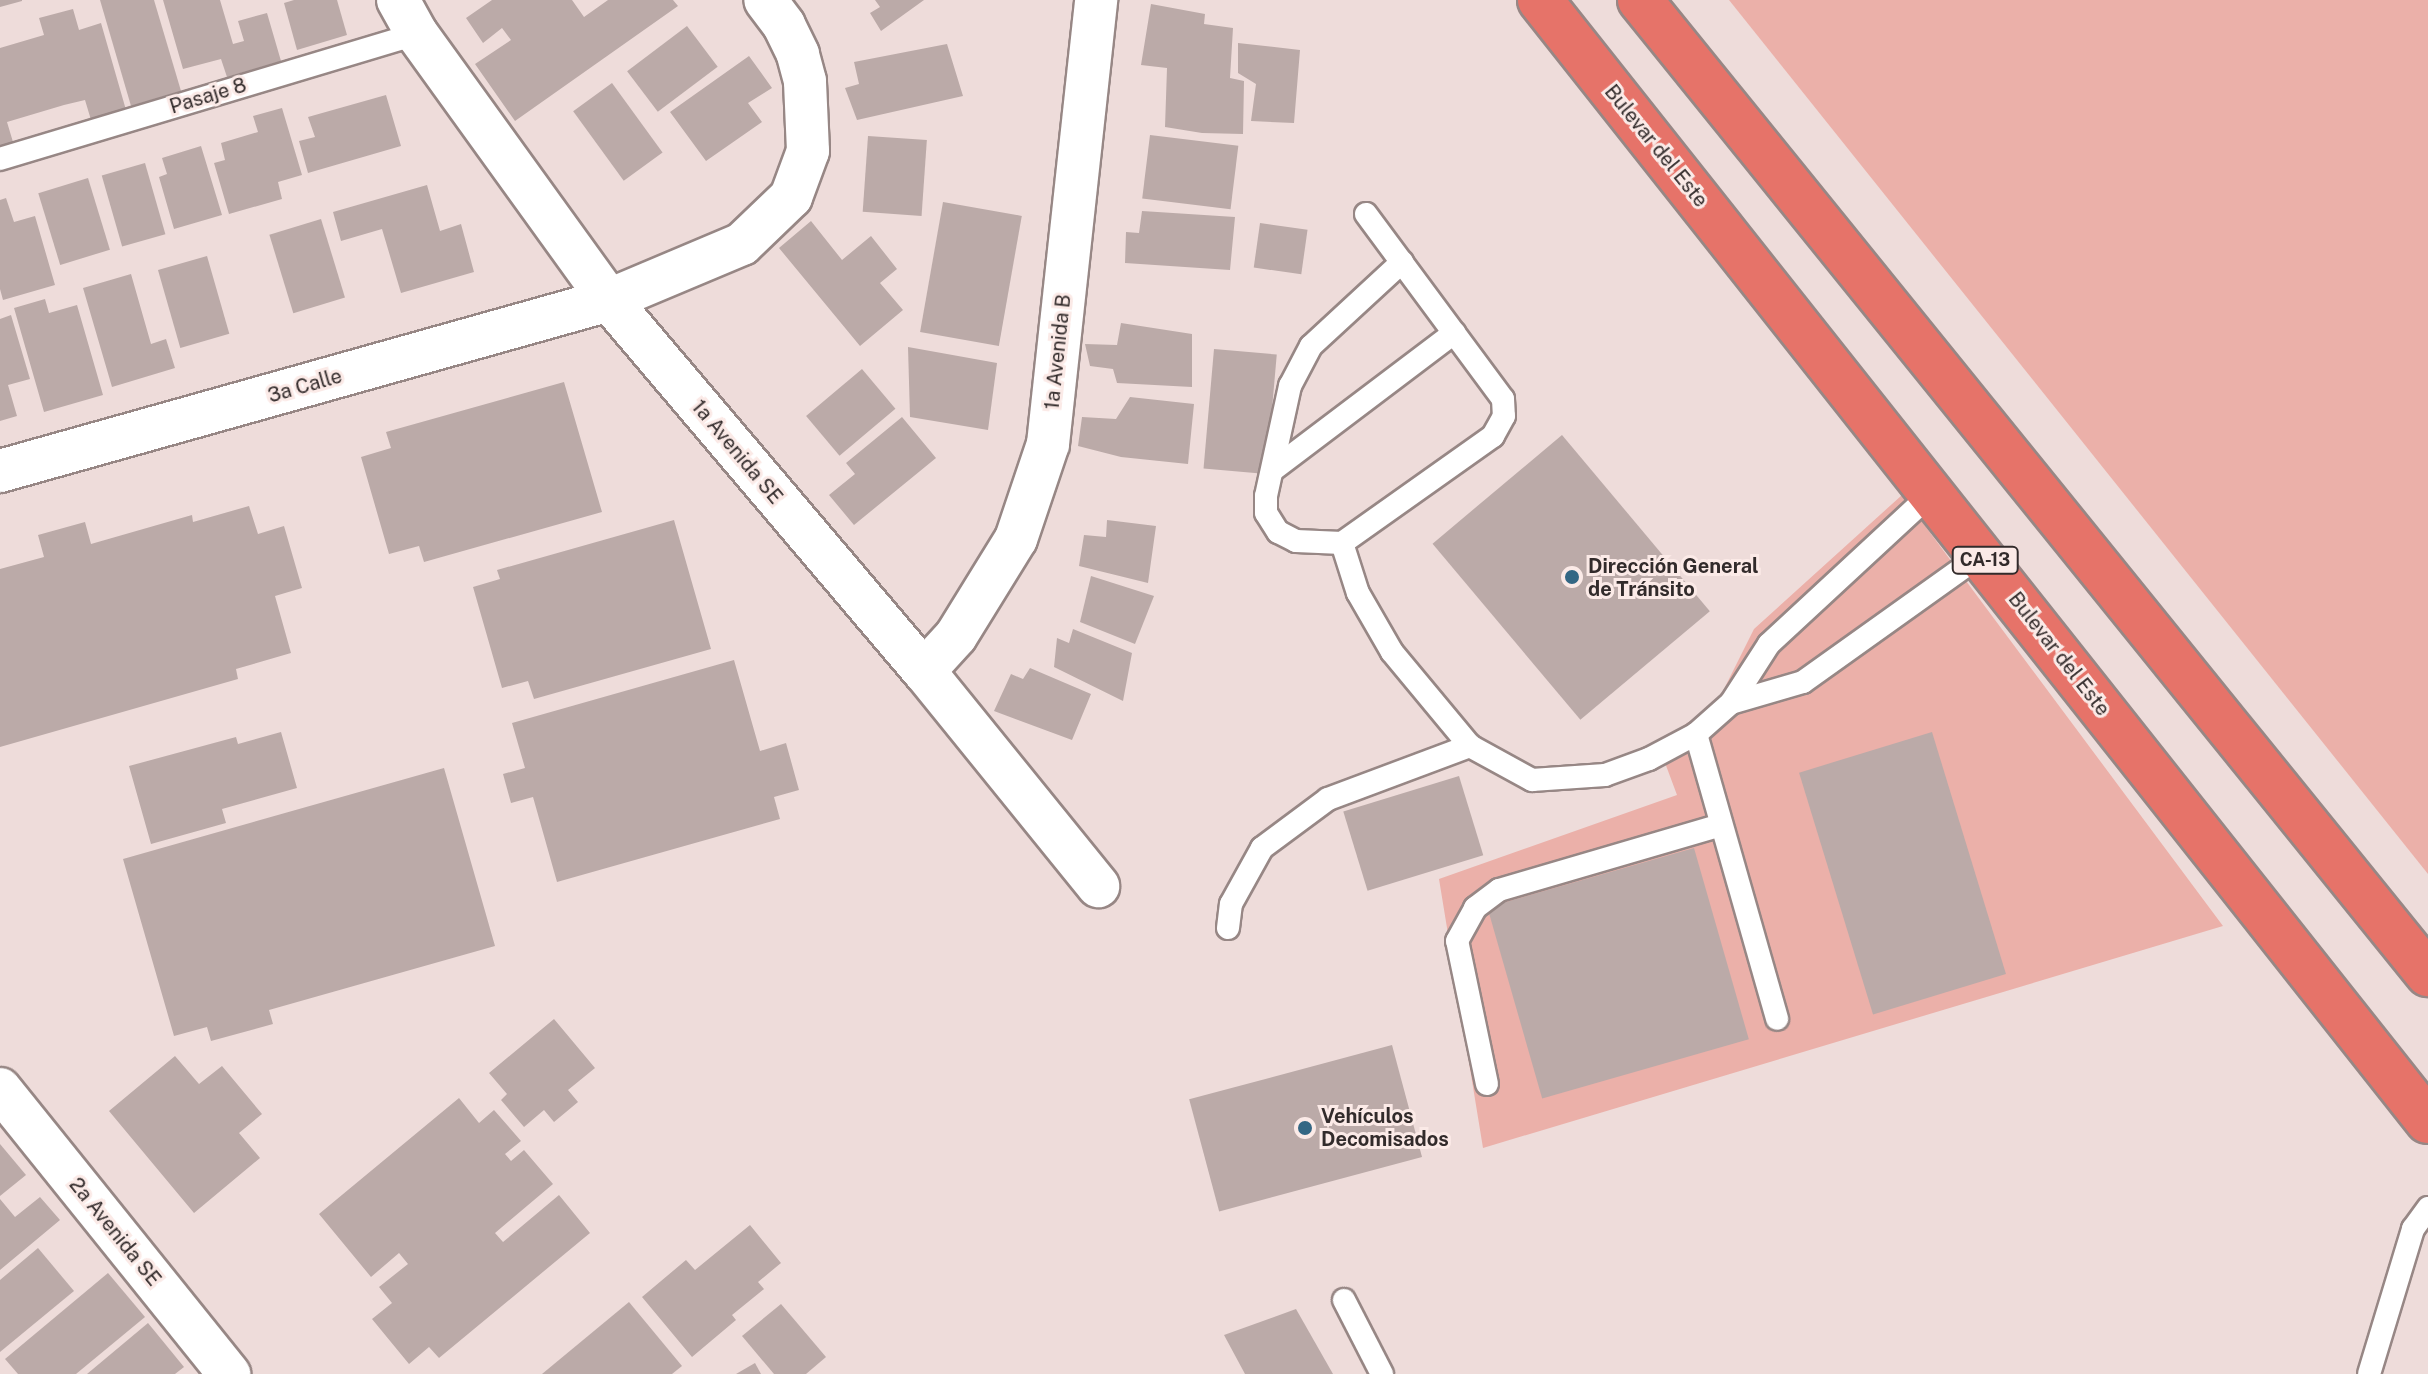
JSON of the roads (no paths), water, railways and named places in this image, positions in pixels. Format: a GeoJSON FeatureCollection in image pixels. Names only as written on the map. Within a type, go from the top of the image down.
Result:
{"type":"FeatureCollection","features":[{"type":"Feature","properties":{"kind":"highway","name":"Bulevar del Este"},"geometry":{"type":"LineString","coordinates":[[1540,0],[2428,1121]]}},
{"type":"Feature","properties":{"kind":"highway"},"geometry":{"type":"LineString","coordinates":[[1640,0],[2428,974]]}},
{"type":"Feature","properties":{"kind":"street","name":"3a Calle"},"geometry":{"type":"LineString","coordinates":[[0,471],[609,300],[742,244],[791,197],[808,151],[805,81],[798,54],[784,25],[765,0]]}},
{"type":"Feature","properties":{"kind":"street","name":"1a Avenida B"},"geometry":{"type":"LineString","coordinates":[[924,671],[956,636],[1016,539],[1048,444],[1096,0]]}},
{"type":"Feature","properties":{"kind":"street","name":"1a Avenida SE"},"geometry":{"type":"LineString","coordinates":[[407,17],[609,300],[924,671],[1098,886]]}},
{"type":"Feature","properties":{"kind":"street","name":"2a Avenida SE"},"geometry":{"type":"LineString","coordinates":[[0,1089],[229,1374]]}},
{"type":"Feature","properties":{"kind":"lane","name":"Pasaje 8"},"geometry":{"type":"LineString","coordinates":[[0,159],[407,17]]}},
{"type":"Feature","properties":{"kind":"lane"},"geometry":{"type":"LineString","coordinates":[[1366,214],[1402,262],[1503,399],[1504,416],[1493,436],[1342,543],[1296,541],[1278,532],[1266,513],[1266,496],[1290,386],[1311,346],[1402,262]]}},
{"type":"Feature","properties":{"kind":"lane"},"geometry":{"type":"LineString","coordinates":[[1274,469],[1454,333]]}},
{"type":"Feature","properties":{"kind":"lane"},"geometry":{"type":"LineString","coordinates":[[1342,543],[1358,593],[1392,652],[1470,746],[1532,780],[1605,775],[1649,759],[1696,734],[1731,703],[1769,644],[1932,493]]}},
{"type":"Feature","properties":{"kind":"lane"},"geometry":{"type":"LineString","coordinates":[[1731,703],[1803,682],[1981,555]]}},
{"type":"Feature","properties":{"kind":"lane"},"geometry":{"type":"LineString","coordinates":[[1696,734],[1777,1019]]}},
{"type":"Feature","properties":{"kind":"lane"},"geometry":{"type":"LineString","coordinates":[[1228,928],[1231,904],[1262,848],[1328,799],[1470,746]]}},
{"type":"Feature","properties":{"kind":"lane"},"geometry":{"type":"LineString","coordinates":[[1487,1084],[1457,941],[1475,908],[1499,890],[1721,825]]}},
{"type":"Feature","properties":{"kind":"lane"},"geometry":{"type":"LineString","coordinates":[[2369,1374],[2413,1229],[2428,1208]]}},
{"type":"Feature","properties":{"kind":"lane"},"geometry":{"type":"LineString","coordinates":[[1344,1300],[1382,1374]]}},
{"type":"Feature","properties":{"kind":"place","name":"Dirección General de Tránsito"},"geometry":{"type":"Point","coordinates":[1572,577]}},
{"type":"Feature","properties":{"kind":"place","name":"Vehículos Decomisados"},"geometry":{"type":"Point","coordinates":[1305,1128]}}]}
